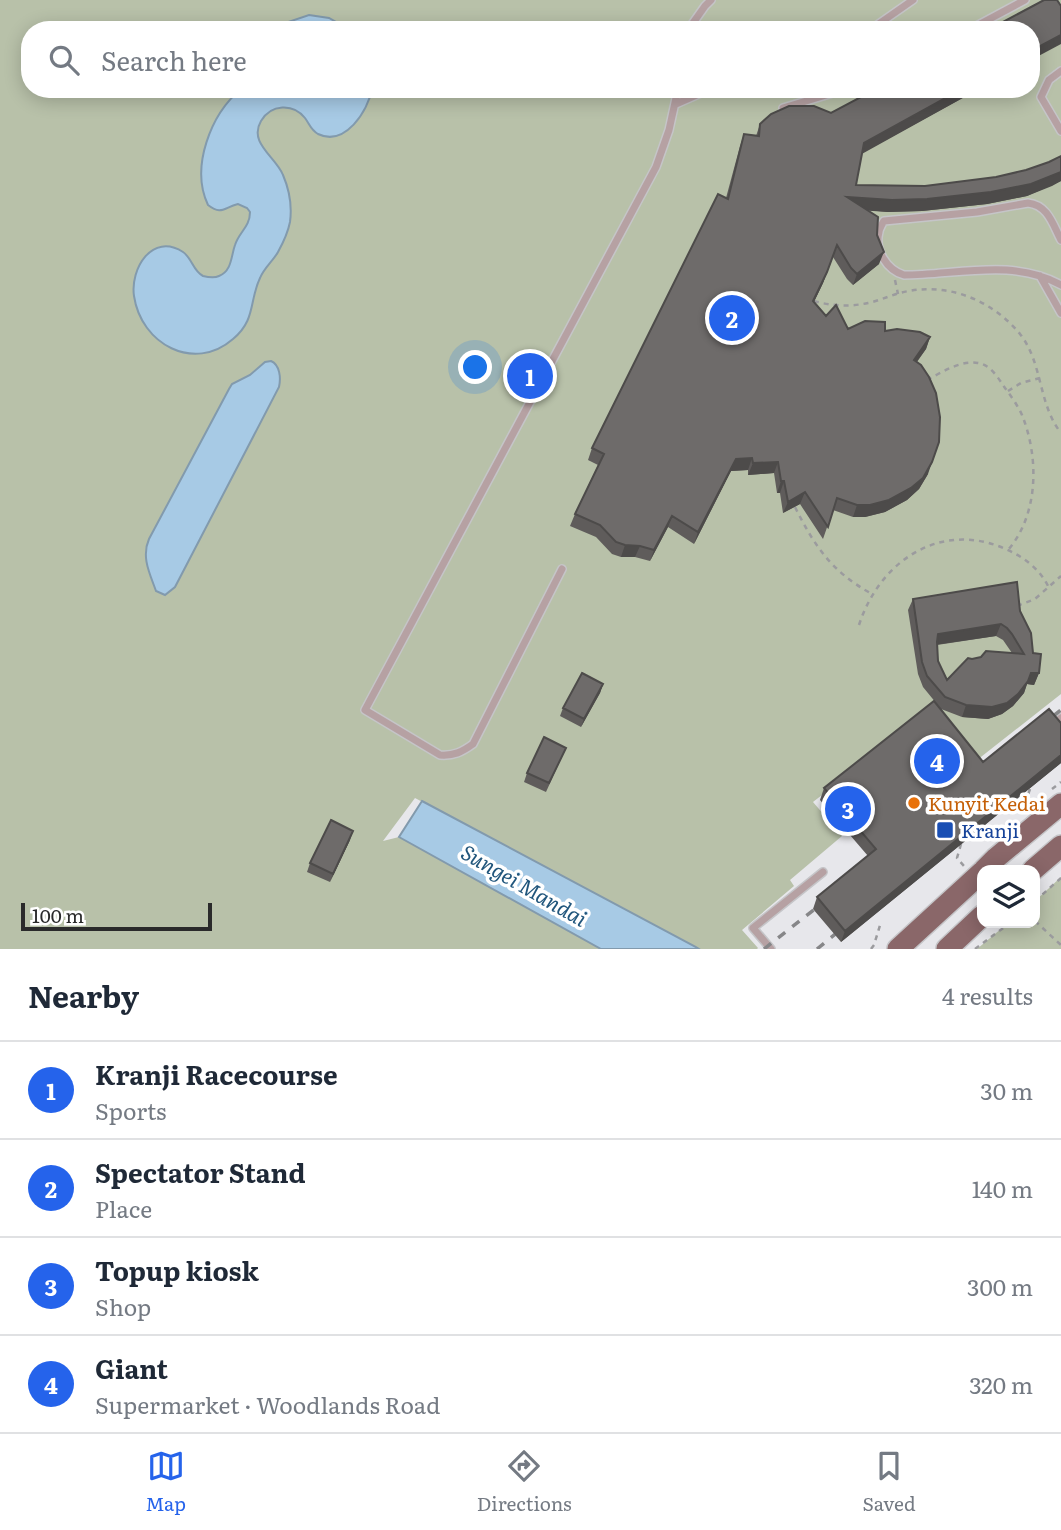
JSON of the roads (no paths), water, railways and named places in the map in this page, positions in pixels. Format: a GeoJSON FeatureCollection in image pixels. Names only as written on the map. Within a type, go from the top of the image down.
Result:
{"type":"FeatureCollection","features":[{"type":"Feature","properties":{"kind":"main road"},"geometry":{"type":"LineString","coordinates":[[989,865],[1061,804]]}},
{"type":"Feature","properties":{"kind":"main road"},"geometry":{"type":"LineString","coordinates":[[1039,865],[1061,846]]}},
{"type":"Feature","properties":{"kind":"main road"},"geometry":{"type":"LineString","coordinates":[[898,949],[977,878]]}},
{"type":"Feature","properties":{"kind":"main road"},"geometry":{"type":"LineString","coordinates":[[947,949],[977,921]]}},
{"type":"Feature","properties":{"kind":"lane"},"geometry":{"type":"LineString","coordinates":[[694,21],[711,0]]}},
{"type":"Feature","properties":{"kind":"lane"},"geometry":{"type":"LineString","coordinates":[[883,21],[913,0]]}},
{"type":"Feature","properties":{"kind":"lane"},"geometry":{"type":"LineString","coordinates":[[986,21],[1025,0]]}},
{"type":"Feature","properties":{"kind":"lane"},"geometry":{"type":"LineString","coordinates":[[1061,71],[1049,80],[1041,97],[1061,131]]}},
{"type":"Feature","properties":{"kind":"lane"},"geometry":{"type":"LineString","coordinates":[[562,569],[473,744],[462,752],[449,756],[440,755],[365,710],[642,194],[664,146],[677,98]]}},
{"type":"Feature","properties":{"kind":"lane"},"geometry":{"type":"LineString","coordinates":[[676,104],[690,98]]}},
{"type":"Feature","properties":{"kind":"lane"},"geometry":{"type":"LineString","coordinates":[[783,108],[816,98]]}},
{"type":"Feature","properties":{"kind":"lane"},"geometry":{"type":"LineString","coordinates":[[1061,240],[1048,214],[1042,208],[1028,203],[977,212],[884,221],[879,231],[878,245],[885,262],[897,273],[904,275],[1023,271],[1040,275],[1061,285]]}},
{"type":"Feature","properties":{"kind":"lane"},"geometry":{"type":"LineString","coordinates":[[1040,275],[1061,313]]}},
{"type":"Feature","properties":{"kind":"lane"},"geometry":{"type":"LineString","coordinates":[[1061,718],[1057,721],[1061,727]]}},
{"type":"Feature","properties":{"kind":"lane"},"geometry":{"type":"LineString","coordinates":[[771,949],[753,928],[823,872]]}},
{"type":"Feature","properties":{"kind":"water"},"geometry":{"type":"Polygon","coordinates":[[[309,15],[334,21],[291,21],[309,15]]]}},
{"type":"Feature","properties":{"kind":"water"},"geometry":{"type":"Polygon","coordinates":[[[370,98],[354,125],[337,136],[318,134],[300,113],[288,108],[276,109],[265,115],[258,129],[258,136],[285,180],[291,210],[288,230],[278,252],[260,278],[249,317],[240,332],[218,349],[186,353],[158,340],[147,328],[139,313],[134,286],[145,256],[162,247],[172,247],[183,252],[203,276],[217,277],[229,267],[235,245],[248,222],[250,212],[238,204],[220,210],[208,205],[201,174],[206,142],[230,100],[370,98]]]}},
{"type":"Feature","properties":{"kind":"water"},"geometry":{"type":"Polygon","coordinates":[[[271,361],[279,372],[279,387],[175,587],[165,595],[156,591],[146,559],[149,539],[232,384],[250,375],[265,362],[271,361]]]}},
{"type":"Feature","properties":{"kind":"water","name":"Sungei Mandai"},"geometry":{"type":"Polygon","coordinates":[[[422,801],[699,949],[601,949],[399,837],[422,801]]]}},
{"type":"Feature","properties":{"kind":"railway"},"geometry":{"type":"LineString","coordinates":[[1039,727],[1061,710]]}},
{"type":"Feature","properties":{"kind":"railway"},"geometry":{"type":"LineString","coordinates":[[764,949],[830,897]]}},
{"type":"Feature","properties":{"kind":"railway"},"geometry":{"type":"LineString","coordinates":[[817,949],[850,922]]}},
{"type":"Feature","properties":{"kind":"place","name":"Spectator Stand"},"geometry":{"type":"Point","coordinates":[732,318]}},
{"type":"Feature","properties":{"kind":"place","name":"Kranji Racecourse"},"geometry":{"type":"Point","coordinates":[530,376]}},
{"type":"Feature","properties":{"kind":"place","name":"Giant"},"geometry":{"type":"Point","coordinates":[937,761]}},
{"type":"Feature","properties":{"kind":"place","name":"Kunyit Kedai"},"geometry":{"type":"Point","coordinates":[914,803]}},
{"type":"Feature","properties":{"kind":"place","name":"Topup kiosk"},"geometry":{"type":"Point","coordinates":[848,809]}},
{"type":"Feature","properties":{"kind":"place","name":"Kranji"},"geometry":{"type":"Point","coordinates":[945,830]}}]}
